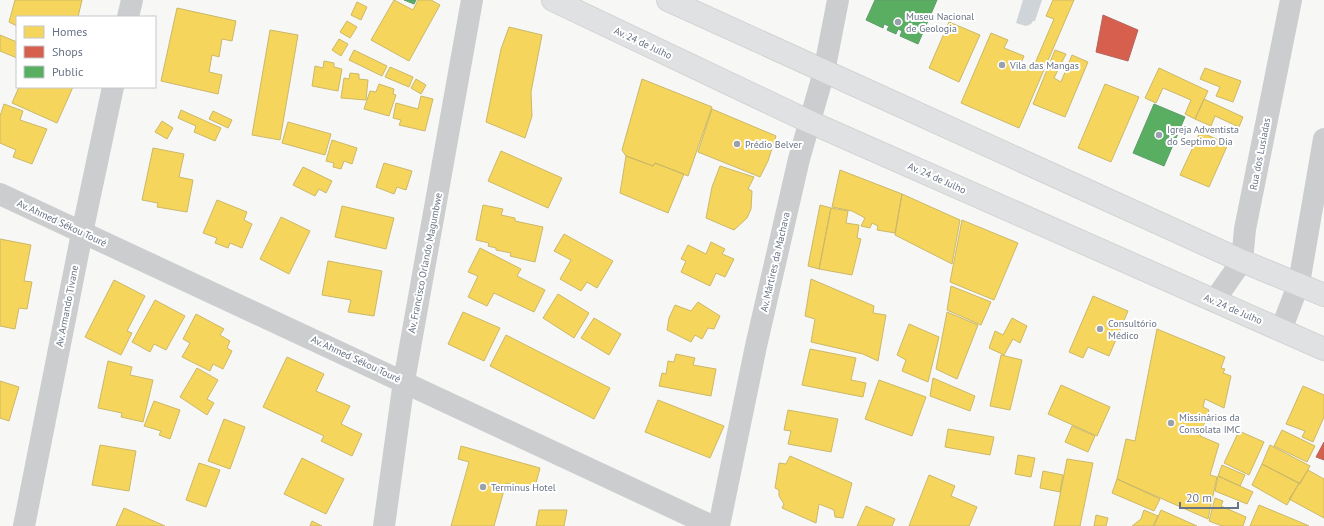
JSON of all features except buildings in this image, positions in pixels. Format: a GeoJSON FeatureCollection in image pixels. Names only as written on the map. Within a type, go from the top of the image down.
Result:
{"type":"FeatureCollection","features":[{"type":"Feature","properties":{"kind":"main road","name":"Av. 24 de Julho"},"geometry":{"type":"LineString","coordinates":[[553,0],[810,122],[1324,349]]}},
{"type":"Feature","properties":{"kind":"main road"},"geometry":{"type":"LineString","coordinates":[[668,0],[1242,261],[1299,283],[1324,295]]}},
{"type":"Feature","properties":{"kind":"street"},"geometry":{"type":"LineString","coordinates":[[128,16],[132,0]]}},
{"type":"Feature","properties":{"kind":"street","name":"Av. Francisco Orlando Magumbwe"},"geometry":{"type":"LineString","coordinates":[[384,526],[404,381],[472,0]]}},
{"type":"Feature","properties":{"kind":"street","name":"Av. Mártires da Machava"},"geometry":{"type":"LineString","coordinates":[[719,526],[760,330],[799,159],[824,72],[838,0]]}},
{"type":"Feature","properties":{"kind":"street","name":"Rua dos Lusíadas"},"geometry":{"type":"LineString","coordinates":[[1214,301],[1242,261],[1245,229],[1291,0]]}},
{"type":"Feature","properties":{"kind":"street","name":"Av. Armando Tivane"},"geometry":{"type":"LineString","coordinates":[[24,526],[82,233],[113,88]]}},
{"type":"Feature","properties":{"kind":"street"},"geometry":{"type":"LineString","coordinates":[[1282,330],[1299,283],[1324,139]]}},
{"type":"Feature","properties":{"kind":"street","name":"Av. Ahmed Sékou Touré"},"geometry":{"type":"LineString","coordinates":[[0,194],[404,381],[712,526]]}},
{"type":"Feature","properties":{"kind":"shaded area"},"geometry":{"type":"Polygon","coordinates":[[[1023,0],[1042,0],[1035,21],[1026,26],[1016,23],[1023,0]]]}},
{"type":"Feature","properties":{"kind":"place","name":"Museu Nacional de Geologia"},"geometry":{"type":"Point","coordinates":[898,22]}},
{"type":"Feature","properties":{"kind":"place","name":"Vila das Mangas"},"geometry":{"type":"Point","coordinates":[1002,65]}},
{"type":"Feature","properties":{"kind":"place","name":"Igreja Adventista do Septimo Dia"},"geometry":{"type":"Point","coordinates":[1159,135]}},
{"type":"Feature","properties":{"kind":"place","name":"Prédio Belver"},"geometry":{"type":"Point","coordinates":[737,144]}},
{"type":"Feature","properties":{"kind":"place","name":"Consultório Médico"},"geometry":{"type":"Point","coordinates":[1100,329]}},
{"type":"Feature","properties":{"kind":"place","name":"Missinários da Consolata IMC"},"geometry":{"type":"Point","coordinates":[1171,423]}},
{"type":"Feature","properties":{"kind":"place","name":"Terminus Hotel"},"geometry":{"type":"Point","coordinates":[483,487]}}]}
